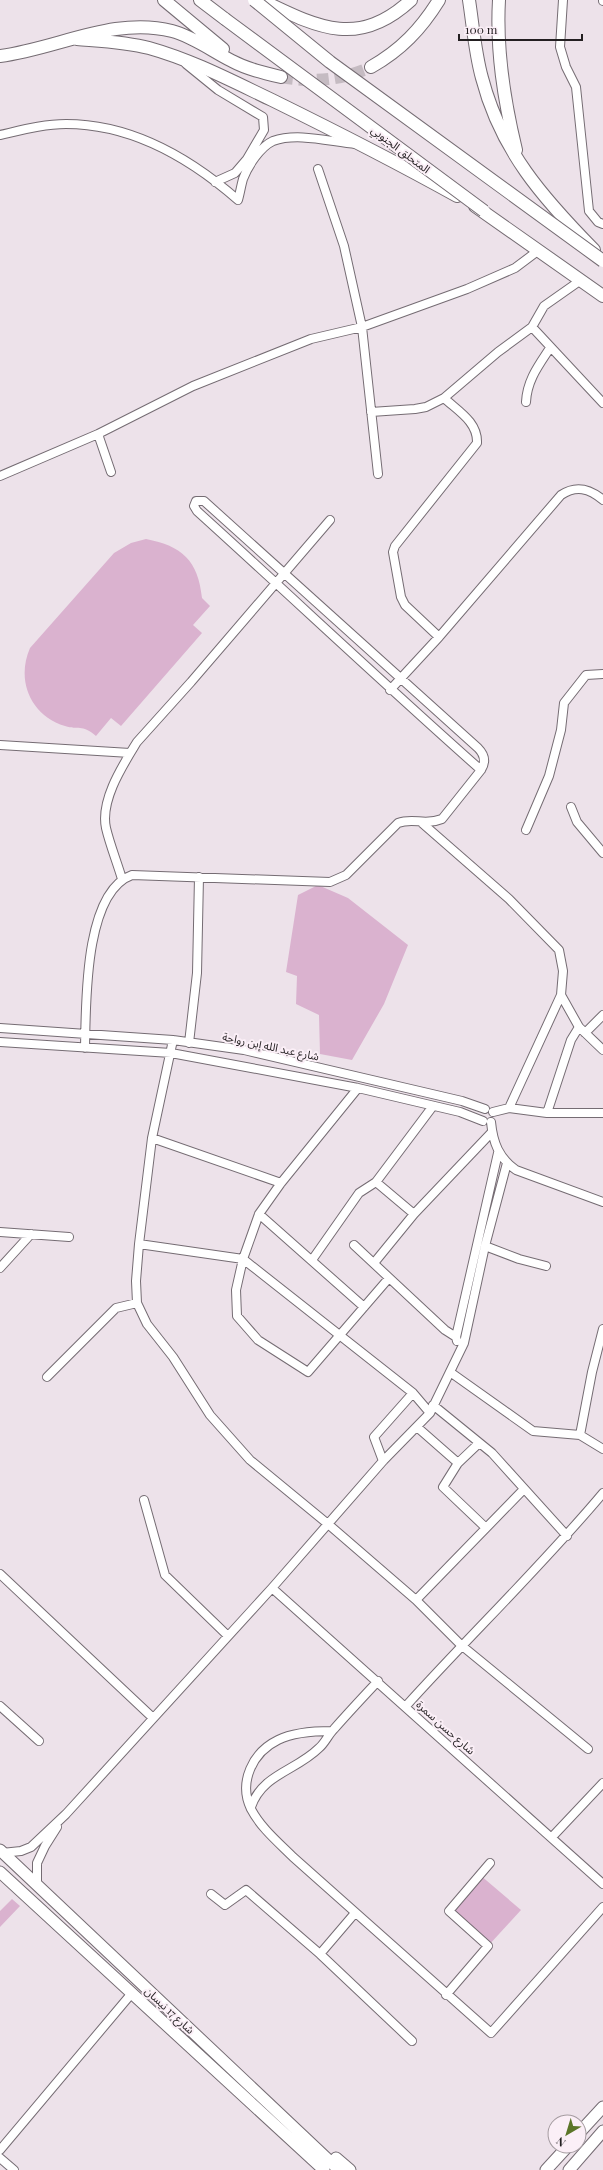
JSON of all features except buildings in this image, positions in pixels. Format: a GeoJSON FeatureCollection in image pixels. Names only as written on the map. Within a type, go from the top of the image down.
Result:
{"type":"FeatureCollection","features":[{"type":"Feature","properties":{"kind":"highway"},"geometry":{"type":"LineString","coordinates":[[164,0],[249,68]]}},
{"type":"Feature","properties":{"kind":"highway","name":"المتحلق الجنوبي"},"geometry":{"type":"LineString","coordinates":[[200,0],[484,211],[603,296]]}},
{"type":"Feature","properties":{"kind":"highway"},"geometry":{"type":"LineString","coordinates":[[254,0],[330,62],[603,260]]}},
{"type":"Feature","properties":{"kind":"highway"},"geometry":{"type":"LineString","coordinates":[[261,0],[309,22],[331,29],[354,30],[376,24],[396,14],[410,0]]}},
{"type":"Feature","properties":{"kind":"highway"},"geometry":{"type":"LineString","coordinates":[[371,67],[398,50],[410,39],[421,28],[439,0]]}},
{"type":"Feature","properties":{"kind":"highway"},"geometry":{"type":"LineString","coordinates":[[470,0],[482,77],[489,101],[501,131],[520,166],[551,206],[603,260]]}},
{"type":"Feature","properties":{"kind":"highway"},"geometry":{"type":"LineString","coordinates":[[501,1],[502,86],[520,166]]}},
{"type":"Feature","properties":{"kind":"highway"},"geometry":{"type":"LineString","coordinates":[[0,56],[18,54],[121,27],[160,29],[186,36],[249,68],[281,77]]}},
{"type":"Feature","properties":{"kind":"highway"},"geometry":{"type":"LineString","coordinates":[[78,39],[119,42],[148,48],[178,58],[238,84],[366,146],[484,211]]}},
{"type":"Feature","properties":{"kind":"main road","name":"شارع 17 نيسان"},"geometry":{"type":"LineString","coordinates":[[1,1852],[37,1884],[339,2170]]}},
{"type":"Feature","properties":{"kind":"main road","name":"شارع 17 نيسان"},"geometry":{"type":"LineString","coordinates":[[0,1872],[324,2170]]}},
{"type":"Feature","properties":{"kind":"main road"},"geometry":{"type":"LineString","coordinates":[[210,2049],[246,2076],[350,2170]]}},
{"type":"Feature","properties":{"kind":"main road"},"geometry":{"type":"LineString","coordinates":[[201,2058],[209,2072],[312,2170]]}},
{"type":"Feature","properties":{"kind":"main road"},"geometry":{"type":"LineString","coordinates":[[587,2124],[603,2107]]}},
{"type":"Feature","properties":{"kind":"main road"},"geometry":{"type":"LineString","coordinates":[[569,2170],[601,2138]]}},
{"type":"Feature","properties":{"kind":"main road"},"geometry":{"type":"LineString","coordinates":[[546,2170],[561,2154]]}},
{"type":"Feature","properties":{"kind":"street"},"geometry":{"type":"LineString","coordinates":[[563,0],[560,47],[566,67],[576,87],[589,210],[598,222],[603,224]]}},
{"type":"Feature","properties":{"kind":"street"},"geometry":{"type":"LineString","coordinates":[[0,134],[52,125],[84,124],[103,127],[140,137],[158,145],[215,182],[238,200],[242,181],[249,161],[262,134],[264,126],[263,116],[218,90],[178,58]]}},
{"type":"Feature","properties":{"kind":"street"},"geometry":{"type":"LineString","coordinates":[[215,182],[235,173],[265,146],[273,141],[286,139],[310,139],[366,146]]}},
{"type":"Feature","properties":{"kind":"street"},"geometry":{"type":"LineString","coordinates":[[318,169],[344,246],[362,327],[378,474]]}},
{"type":"Feature","properties":{"kind":"street"},"geometry":{"type":"LineString","coordinates":[[0,476],[98,434],[192,386],[311,339],[362,327],[467,289],[515,268],[539,250]]}},
{"type":"Feature","properties":{"kind":"street"},"geometry":{"type":"LineString","coordinates":[[371,412],[426,407],[444,398],[498,352],[532,327],[544,306],[581,280]]}},
{"type":"Feature","properties":{"kind":"street"},"geometry":{"type":"LineString","coordinates":[[532,327],[603,403]]}},
{"type":"Feature","properties":{"kind":"street"},"geometry":{"type":"LineString","coordinates":[[526,402],[526,394],[533,374],[550,348]]}},
{"type":"Feature","properties":{"kind":"street"},"geometry":{"type":"LineString","coordinates":[[439,637],[405,605],[401,597],[393,552],[395,546],[477,444],[477,437],[472,423],[444,398]]}},
{"type":"Feature","properties":{"kind":"street"},"geometry":{"type":"LineString","coordinates":[[98,434],[111,472]]}},
{"type":"Feature","properties":{"kind":"street"},"geometry":{"type":"LineString","coordinates":[[390,690],[439,637],[561,494],[571,488],[582,489],[603,500]]}},
{"type":"Feature","properties":{"kind":"street"},"geometry":{"type":"LineString","coordinates":[[85,1048],[91,948],[102,904],[122,879],[132,875],[330,882],[346,875],[398,822],[405,820],[422,823],[442,819],[481,770],[485,761],[482,752],[399,679],[284,572],[204,501],[196,502],[194,506],[196,511],[275,582],[390,690],[481,770]]}},
{"type":"Feature","properties":{"kind":"street"},"geometry":{"type":"LineString","coordinates":[[122,879],[106,827],[108,794],[130,753],[137,742],[191,682],[275,582],[330,520]]}},
{"type":"Feature","properties":{"kind":"street"},"geometry":{"type":"LineString","coordinates":[[526,830],[549,776],[561,730],[564,703],[586,674],[603,674]]}},
{"type":"Feature","properties":{"kind":"street"},"geometry":{"type":"LineString","coordinates":[[0,745],[130,753]]}},
{"type":"Feature","properties":{"kind":"street"},"geometry":{"type":"LineString","coordinates":[[570,807],[577,822],[603,853]]}},
{"type":"Feature","properties":{"kind":"street"},"geometry":{"type":"LineString","coordinates":[[422,823],[509,899],[559,950],[563,971],[561,995],[509,1108]]}},
{"type":"Feature","properties":{"kind":"street"},"geometry":{"type":"LineString","coordinates":[[190,1042],[198,973],[199,877]]}},
{"type":"Feature","properties":{"kind":"street"},"geometry":{"type":"LineString","coordinates":[[561,995],[582,1030],[603,1050]]}},
{"type":"Feature","properties":{"kind":"street"},"geometry":{"type":"LineString","coordinates":[[547,1113],[571,1040],[603,1015]]}},
{"type":"Feature","properties":{"kind":"street","name":"شارع عبد الله إبن رواحة"},"geometry":{"type":"LineString","coordinates":[[0,1028],[173,1040],[244,1050],[462,1101],[489,1111]]}},
{"type":"Feature","properties":{"kind":"street"},"geometry":{"type":"LineString","coordinates":[[173,1040],[152,1138],[136,1281],[137,1303],[147,1324],[173,1357],[210,1415],[228,1438],[250,1460],[328,1524],[416,1600],[461,1645],[588,1749]]}},
{"type":"Feature","properties":{"kind":"street"},"geometry":{"type":"LineString","coordinates":[[0,1042],[171,1053],[358,1088],[460,1112],[487,1123],[491,1122]]}},
{"type":"Feature","properties":{"kind":"street"},"geometry":{"type":"LineString","coordinates":[[358,1088],[281,1183],[259,1214],[243,1259],[236,1290],[237,1316],[258,1340],[308,1372],[389,1278]]}},
{"type":"Feature","properties":{"kind":"street"},"geometry":{"type":"LineString","coordinates":[[312,1260],[359,1193],[376,1182],[433,1106]]}},
{"type":"Feature","properties":{"kind":"street"},"geometry":{"type":"LineString","coordinates":[[483,1121],[480,1115],[489,1111],[509,1108],[547,1113],[603,1113]]}},
{"type":"Feature","properties":{"kind":"street"},"geometry":{"type":"LineString","coordinates":[[489,1111],[494,1118],[491,1122],[492,1132],[498,1153],[507,1163],[516,1170],[603,1202]]}},
{"type":"Feature","properties":{"kind":"street"},"geometry":{"type":"LineString","coordinates":[[374,1263],[414,1214],[492,1132]]}},
{"type":"Feature","properties":{"kind":"street"},"geometry":{"type":"LineString","coordinates":[[152,1138],[281,1183]]}},
{"type":"Feature","properties":{"kind":"street"},"geometry":{"type":"LineString","coordinates":[[459,1352],[456,1337],[498,1153]]}},
{"type":"Feature","properties":{"kind":"street"},"geometry":{"type":"LineString","coordinates":[[1,1852],[21,1851],[31,1847],[66,1814],[272,1588],[383,1461],[417,1427],[431,1409],[464,1343],[485,1246],[507,1163]]}},
{"type":"Feature","properties":{"kind":"street"},"geometry":{"type":"LineString","coordinates":[[376,1182],[414,1214]]}},
{"type":"Feature","properties":{"kind":"street"},"geometry":{"type":"LineString","coordinates":[[259,1214],[364,1308]]}},
{"type":"Feature","properties":{"kind":"street"},"geometry":{"type":"LineString","coordinates":[[0,1232],[68,1237]]}},
{"type":"Feature","properties":{"kind":"street"},"geometry":{"type":"LineString","coordinates":[[0,1268],[31,1234]]}},
{"type":"Feature","properties":{"kind":"street"},"geometry":{"type":"LineString","coordinates":[[140,1244],[243,1259],[413,1393],[431,1409],[492,1453],[567,1536]]}},
{"type":"Feature","properties":{"kind":"street"},"geometry":{"type":"LineString","coordinates":[[354,1245],[446,1330],[456,1337]]}},
{"type":"Feature","properties":{"kind":"street"},"geometry":{"type":"LineString","coordinates":[[485,1246],[519,1259],[546,1266]]}},
{"type":"Feature","properties":{"kind":"street"},"geometry":{"type":"LineString","coordinates":[[47,1377],[116,1308],[137,1303]]}},
{"type":"Feature","properties":{"kind":"street"},"geometry":{"type":"LineString","coordinates":[[580,1435],[592,1372],[603,1329]]}},
{"type":"Feature","properties":{"kind":"street"},"geometry":{"type":"LineString","coordinates":[[450,1372],[533,1432],[580,1435],[602,1447]]}},
{"type":"Feature","properties":{"kind":"street"},"geometry":{"type":"LineString","coordinates":[[383,1461],[374,1437],[413,1393]]}},
{"type":"Feature","properties":{"kind":"street"},"geometry":{"type":"LineString","coordinates":[[417,1427],[458,1463]]}},
{"type":"Feature","properties":{"kind":"street"},"geometry":{"type":"LineString","coordinates":[[478,1444],[458,1463],[443,1487],[485,1527]]}},
{"type":"Feature","properties":{"kind":"street"},"geometry":{"type":"LineString","coordinates":[[416,1600],[485,1527],[524,1489]]}},
{"type":"Feature","properties":{"kind":"street"},"geometry":{"type":"LineString","coordinates":[[406,1706],[461,1645],[567,1536],[603,1494]]}},
{"type":"Feature","properties":{"kind":"street"},"geometry":{"type":"LineString","coordinates":[[144,1500],[165,1575],[228,1636]]}},
{"type":"Feature","properties":{"kind":"street"},"geometry":{"type":"LineString","coordinates":[[0,1574],[153,1718]]}},
{"type":"Feature","properties":{"kind":"street","name":"شارع حسن سمرة"},"geometry":{"type":"LineString","coordinates":[[272,1588],[406,1706],[603,1884]]}},
{"type":"Feature","properties":{"kind":"street"},"geometry":{"type":"LineString","coordinates":[[251,1808],[255,1794],[276,1776],[294,1766],[319,1748],[332,1731],[378,1681]]}},
{"type":"Feature","properties":{"kind":"street"},"geometry":{"type":"LineString","coordinates":[[0,1706],[39,1741]]}},
{"type":"Feature","properties":{"kind":"street"},"geometry":{"type":"LineString","coordinates":[[332,1731],[309,1732],[278,1739],[258,1755],[247,1776],[245,1789],[251,1808],[265,1830],[446,1995],[491,2033],[603,1907]]}},
{"type":"Feature","properties":{"kind":"street"},"geometry":{"type":"LineString","coordinates":[[552,1837],[603,1783]]}},
{"type":"Feature","properties":{"kind":"street"},"geometry":{"type":"LineString","coordinates":[[37,1884],[37,1863],[44,1846],[66,1814]]}},
{"type":"Feature","properties":{"kind":"street"},"geometry":{"type":"LineString","coordinates":[[446,1995],[488,1946],[449,1911],[490,1863]]}},
{"type":"Feature","properties":{"kind":"street"},"geometry":{"type":"LineString","coordinates":[[211,1894],[225,1905],[246,1890],[320,1954],[412,2041]]}},
{"type":"Feature","properties":{"kind":"street"},"geometry":{"type":"LineString","coordinates":[[320,1954],[355,1913]]}},
{"type":"Feature","properties":{"kind":"street"},"geometry":{"type":"LineString","coordinates":[[0,2150],[132,1993]]}},
{"type":"Feature","properties":{"kind":"street"},"geometry":{"type":"LineString","coordinates":[[0,2158],[14,2170]]}},
{"type":"Feature","properties":{"kind":"shaded area"},"geometry":{"type":"Polygon","coordinates":[[[146,539],[169,546],[186,557],[192,564],[197,574],[202,598],[210,606],[193,625],[202,633],[121,726],[111,718],[96,736],[83,728],[65,726],[53,721],[43,714],[29,695],[25,672],[26,660],[30,648],[114,553],[131,543],[146,539]]]}},
{"type":"Feature","properties":{"kind":"shaded area"},"geometry":{"type":"Polygon","coordinates":[[[318,885],[348,898],[408,945],[384,1004],[352,1060],[320,1054],[319,1015],[296,1004],[297,976],[286,972],[298,895],[318,885]]]}},
{"type":"Feature","properties":{"kind":"shaded area"},"geometry":{"type":"Polygon","coordinates":[[[480,1875],[521,1910],[488,1946],[449,1911],[480,1875]]]}},
{"type":"Feature","properties":{"kind":"shaded area"},"geometry":{"type":"Polygon","coordinates":[[[12,1899],[20,1906],[0,1927],[0,1911],[12,1899]]]}},
{"type":"Feature","properties":{"kind":"tunnel"},"geometry":{"type":"LineString","coordinates":[[281,77],[304,80],[327,79],[349,75],[371,67]]}}]}
